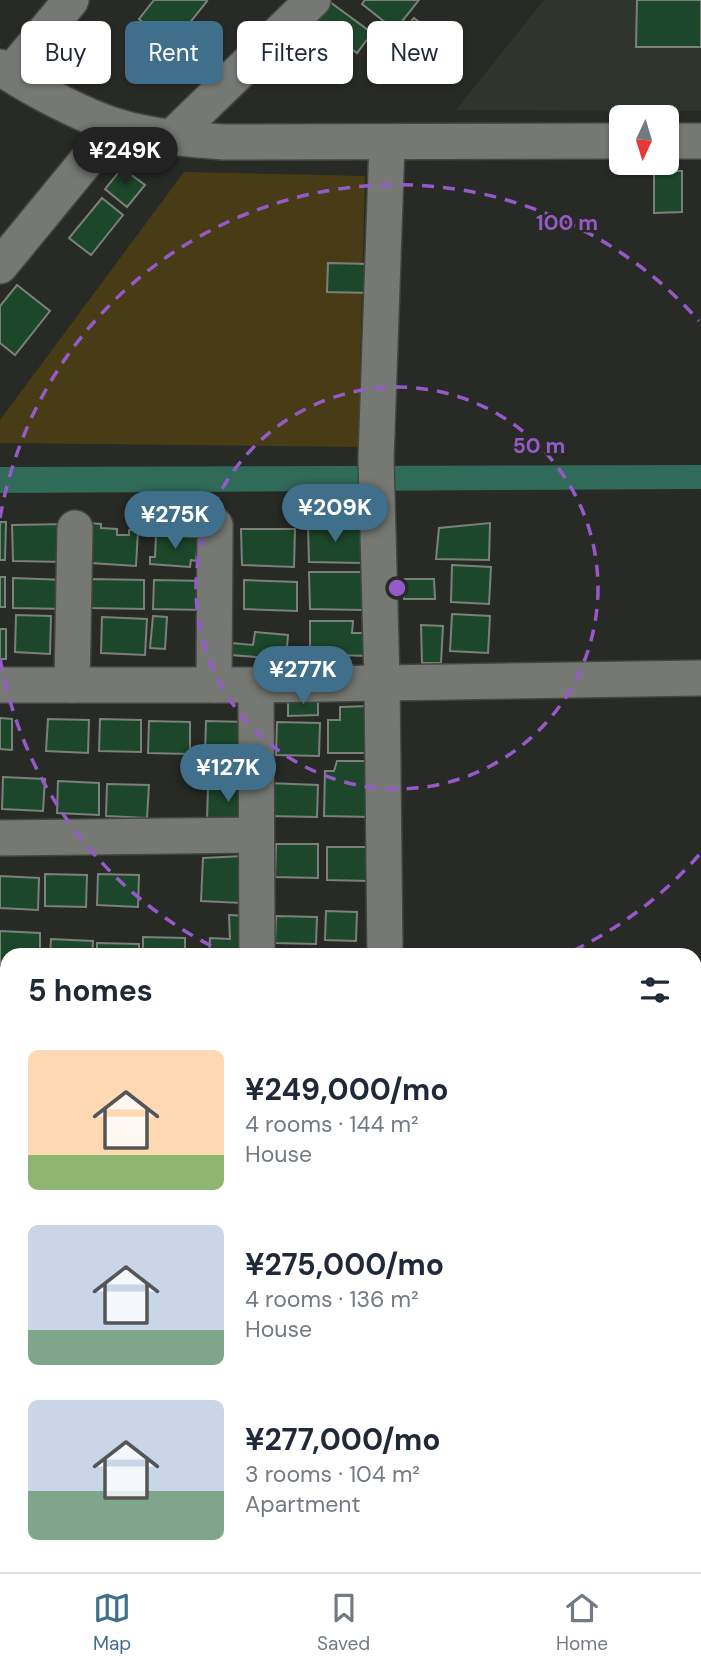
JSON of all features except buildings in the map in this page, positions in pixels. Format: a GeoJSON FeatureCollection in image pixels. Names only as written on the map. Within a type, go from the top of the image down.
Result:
{"type":"FeatureCollection","features":[{"type":"Feature","properties":{"kind":"street"},"geometry":{"type":"LineString","coordinates":[[71,0],[5,70],[62,102],[115,126],[171,138],[223,142],[609,141]]}},
{"type":"Feature","properties":{"kind":"street"},"geometry":{"type":"LineString","coordinates":[[171,138],[313,0]]}},
{"type":"Feature","properties":{"kind":"street"},"geometry":{"type":"LineString","coordinates":[[0,266],[115,126]]}},
{"type":"Feature","properties":{"kind":"street"},"geometry":{"type":"LineString","coordinates":[[679,141],[701,141]]}},
{"type":"Feature","properties":{"kind":"street"},"geometry":{"type":"LineString","coordinates":[[385,948],[376,459],[387,143]]}},
{"type":"Feature","properties":{"kind":"street"},"geometry":{"type":"LineString","coordinates":[[214,685],[215,525]]}},
{"type":"Feature","properties":{"kind":"street"},"geometry":{"type":"LineString","coordinates":[[72,685],[75,528]]}},
{"type":"Feature","properties":{"kind":"street"},"geometry":{"type":"LineString","coordinates":[[0,685],[256,685],[701,678]]}},
{"type":"Feature","properties":{"kind":"street"},"geometry":{"type":"LineString","coordinates":[[256,685],[257,948]]}},
{"type":"Feature","properties":{"kind":"street"},"geometry":{"type":"LineString","coordinates":[[0,838],[256,835]]}},
{"type":"Feature","properties":{"kind":"shaded area"},"geometry":{"type":"Polygon","coordinates":[[[544,0],[701,0],[701,111],[679,111],[679,105],[609,105],[609,111],[456,110],[544,0]]]}},
{"type":"Feature","properties":{"kind":"shaded area"},"geometry":{"type":"Polygon","coordinates":[[[184,172],[365,176],[358,447],[0,443],[0,420],[184,172]]]}},
{"type":"Feature","properties":{"kind":"shaded area"},"geometry":{"type":"Polygon","coordinates":[[[701,465],[701,489],[0,493],[0,467],[701,465]]]}}]}
